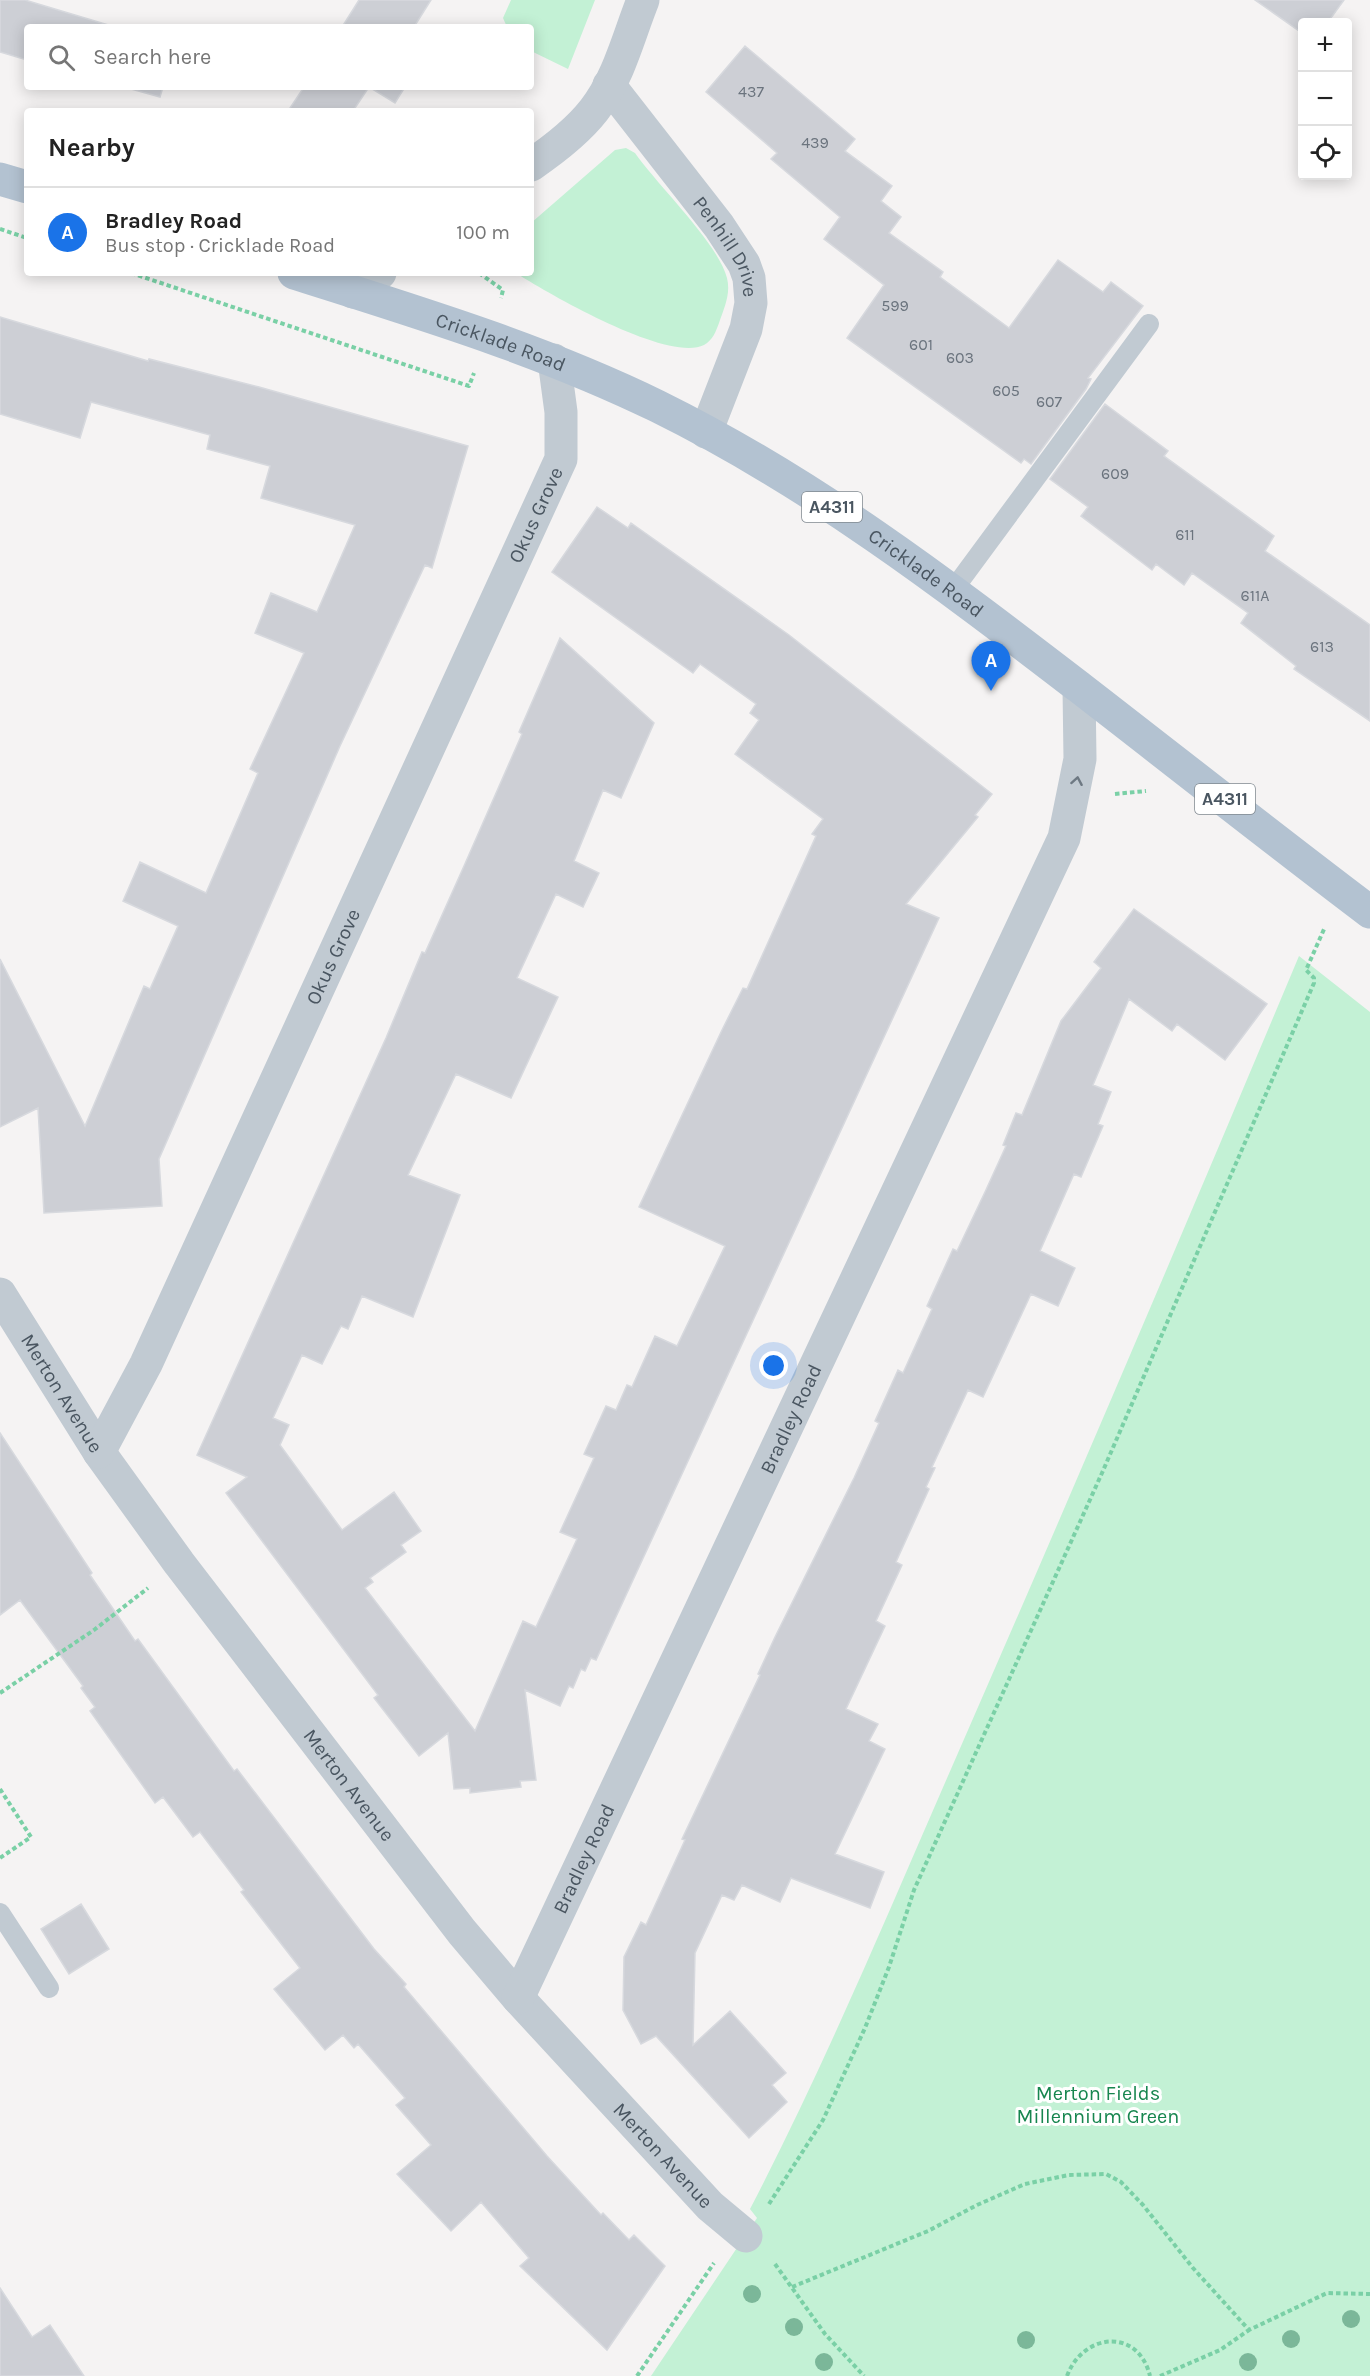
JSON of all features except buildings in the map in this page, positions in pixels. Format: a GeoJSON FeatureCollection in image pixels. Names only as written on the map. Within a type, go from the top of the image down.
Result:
{"type":"FeatureCollection","features":[{"type":"Feature","properties":{"kind":"main road"},"geometry":{"type":"LineString","coordinates":[[0,179],[24,186]]}},
{"type":"Feature","properties":{"kind":"main road","name":"Cricklade Road"},"geometry":{"type":"LineString","coordinates":[[303,276],[487,335],[598,378],[706,432],[812,493],[953,590],[1370,912]]}},
{"type":"Feature","properties":{"kind":"street"},"geometry":{"type":"LineString","coordinates":[[534,163],[584,122],[596,109],[609,86],[643,0]]}},
{"type":"Feature","properties":{"kind":"street","name":"Penhill Drive"},"geometry":{"type":"LineString","coordinates":[[609,86],[719,226],[744,264],[748,278],[751,303],[746,329],[706,432]]}},
{"type":"Feature","properties":{"kind":"street"},"geometry":{"type":"LineString","coordinates":[[353,292],[376,276]]}},
{"type":"Feature","properties":{"kind":"street","name":"Okus Grove"},"geometry":{"type":"LineString","coordinates":[[99,1452],[151,1353],[561,459],[561,412],[554,360]]}},
{"type":"Feature","properties":{"kind":"street","name":"Bradley Road"},"geometry":{"type":"LineString","coordinates":[[518,1998],[1064,838],[1080,759],[1079,688]]}},
{"type":"Feature","properties":{"kind":"street","name":"Merton Avenue"},"geometry":{"type":"LineString","coordinates":[[0,1294],[99,1452],[179,1563],[462,1932],[518,1998],[710,2206],[742,2232]]}},
{"type":"Feature","properties":{"kind":"lane"},"geometry":{"type":"LineString","coordinates":[[953,590],[1149,324]]}},
{"type":"Feature","properties":{"kind":"lane"},"geometry":{"type":"LineString","coordinates":[[0,1913],[49,1988]]}},
{"type":"Feature","properties":{"kind":"path"},"geometry":{"type":"LineString","coordinates":[[0,229],[24,237]]}},
{"type":"Feature","properties":{"kind":"path"},"geometry":{"type":"LineString","coordinates":[[140,276],[469,386],[487,335]]}},
{"type":"Feature","properties":{"kind":"path"},"geometry":{"type":"LineString","coordinates":[[1107,796],[1147,790]]}},
{"type":"Feature","properties":{"kind":"path"},"geometry":{"type":"LineString","coordinates":[[766,2210],[823,2120],[865,2028],[889,1967],[914,1890],[1102,1473],[1314,983],[1314,978],[1306,970],[1341,891]]}},
{"type":"Feature","properties":{"kind":"path"},"geometry":{"type":"LineString","coordinates":[[0,1693],[94,1630],[179,1563]]}},
{"type":"Feature","properties":{"kind":"path"},"geometry":{"type":"LineString","coordinates":[[0,1789],[31,1837],[0,1858]]}},
{"type":"Feature","properties":{"kind":"path"},"geometry":{"type":"LineString","coordinates":[[792,2287],[928,2231],[977,2205],[1025,2184],[1069,2175],[1106,2175],[1121,2182],[1143,2205],[1193,2268],[1249,2330]]}},
{"type":"Feature","properties":{"kind":"path"},"geometry":{"type":"LineString","coordinates":[[637,2376],[742,2232],[766,2254],[825,2334],[864,2376]]}},
{"type":"Feature","properties":{"kind":"path"},"geometry":{"type":"LineString","coordinates":[[1160,2376],[1220,2350],[1249,2330],[1327,2293],[1370,2294]]}},
{"type":"Feature","properties":{"kind":"path"},"geometry":{"type":"LineString","coordinates":[[1067,2376],[1080,2353],[1091,2345],[1104,2341],[1118,2342],[1141,2355],[1150,2376]]}},
{"type":"Feature","properties":{"kind":"green space"},"geometry":{"type":"Polygon","coordinates":[[[511,0],[595,0],[568,69],[534,52],[534,24],[506,24],[503,18],[511,0]]]}},
{"type":"Feature","properties":{"kind":"green space"},"geometry":{"type":"Polygon","coordinates":[[[626,148],[635,153],[700,232],[721,264],[727,278],[728,295],[717,329],[710,341],[704,345],[687,348],[637,336],[580,310],[521,276],[534,276],[534,220],[615,150],[626,148]]]}},
{"type":"Feature","properties":{"kind":"green space","name":"Merton Fields Millennium Green"},"geometry":{"type":"Polygon","coordinates":[[[1299,956],[1370,1012],[1370,2376],[651,2376],[757,2218],[750,2209],[806,2097],[883,1925],[1087,1455],[1299,956]]]}},
{"type":"Feature","properties":{"kind":"place","name":"Bradley Road"},"geometry":{"type":"Point","coordinates":[991,691]}}]}
